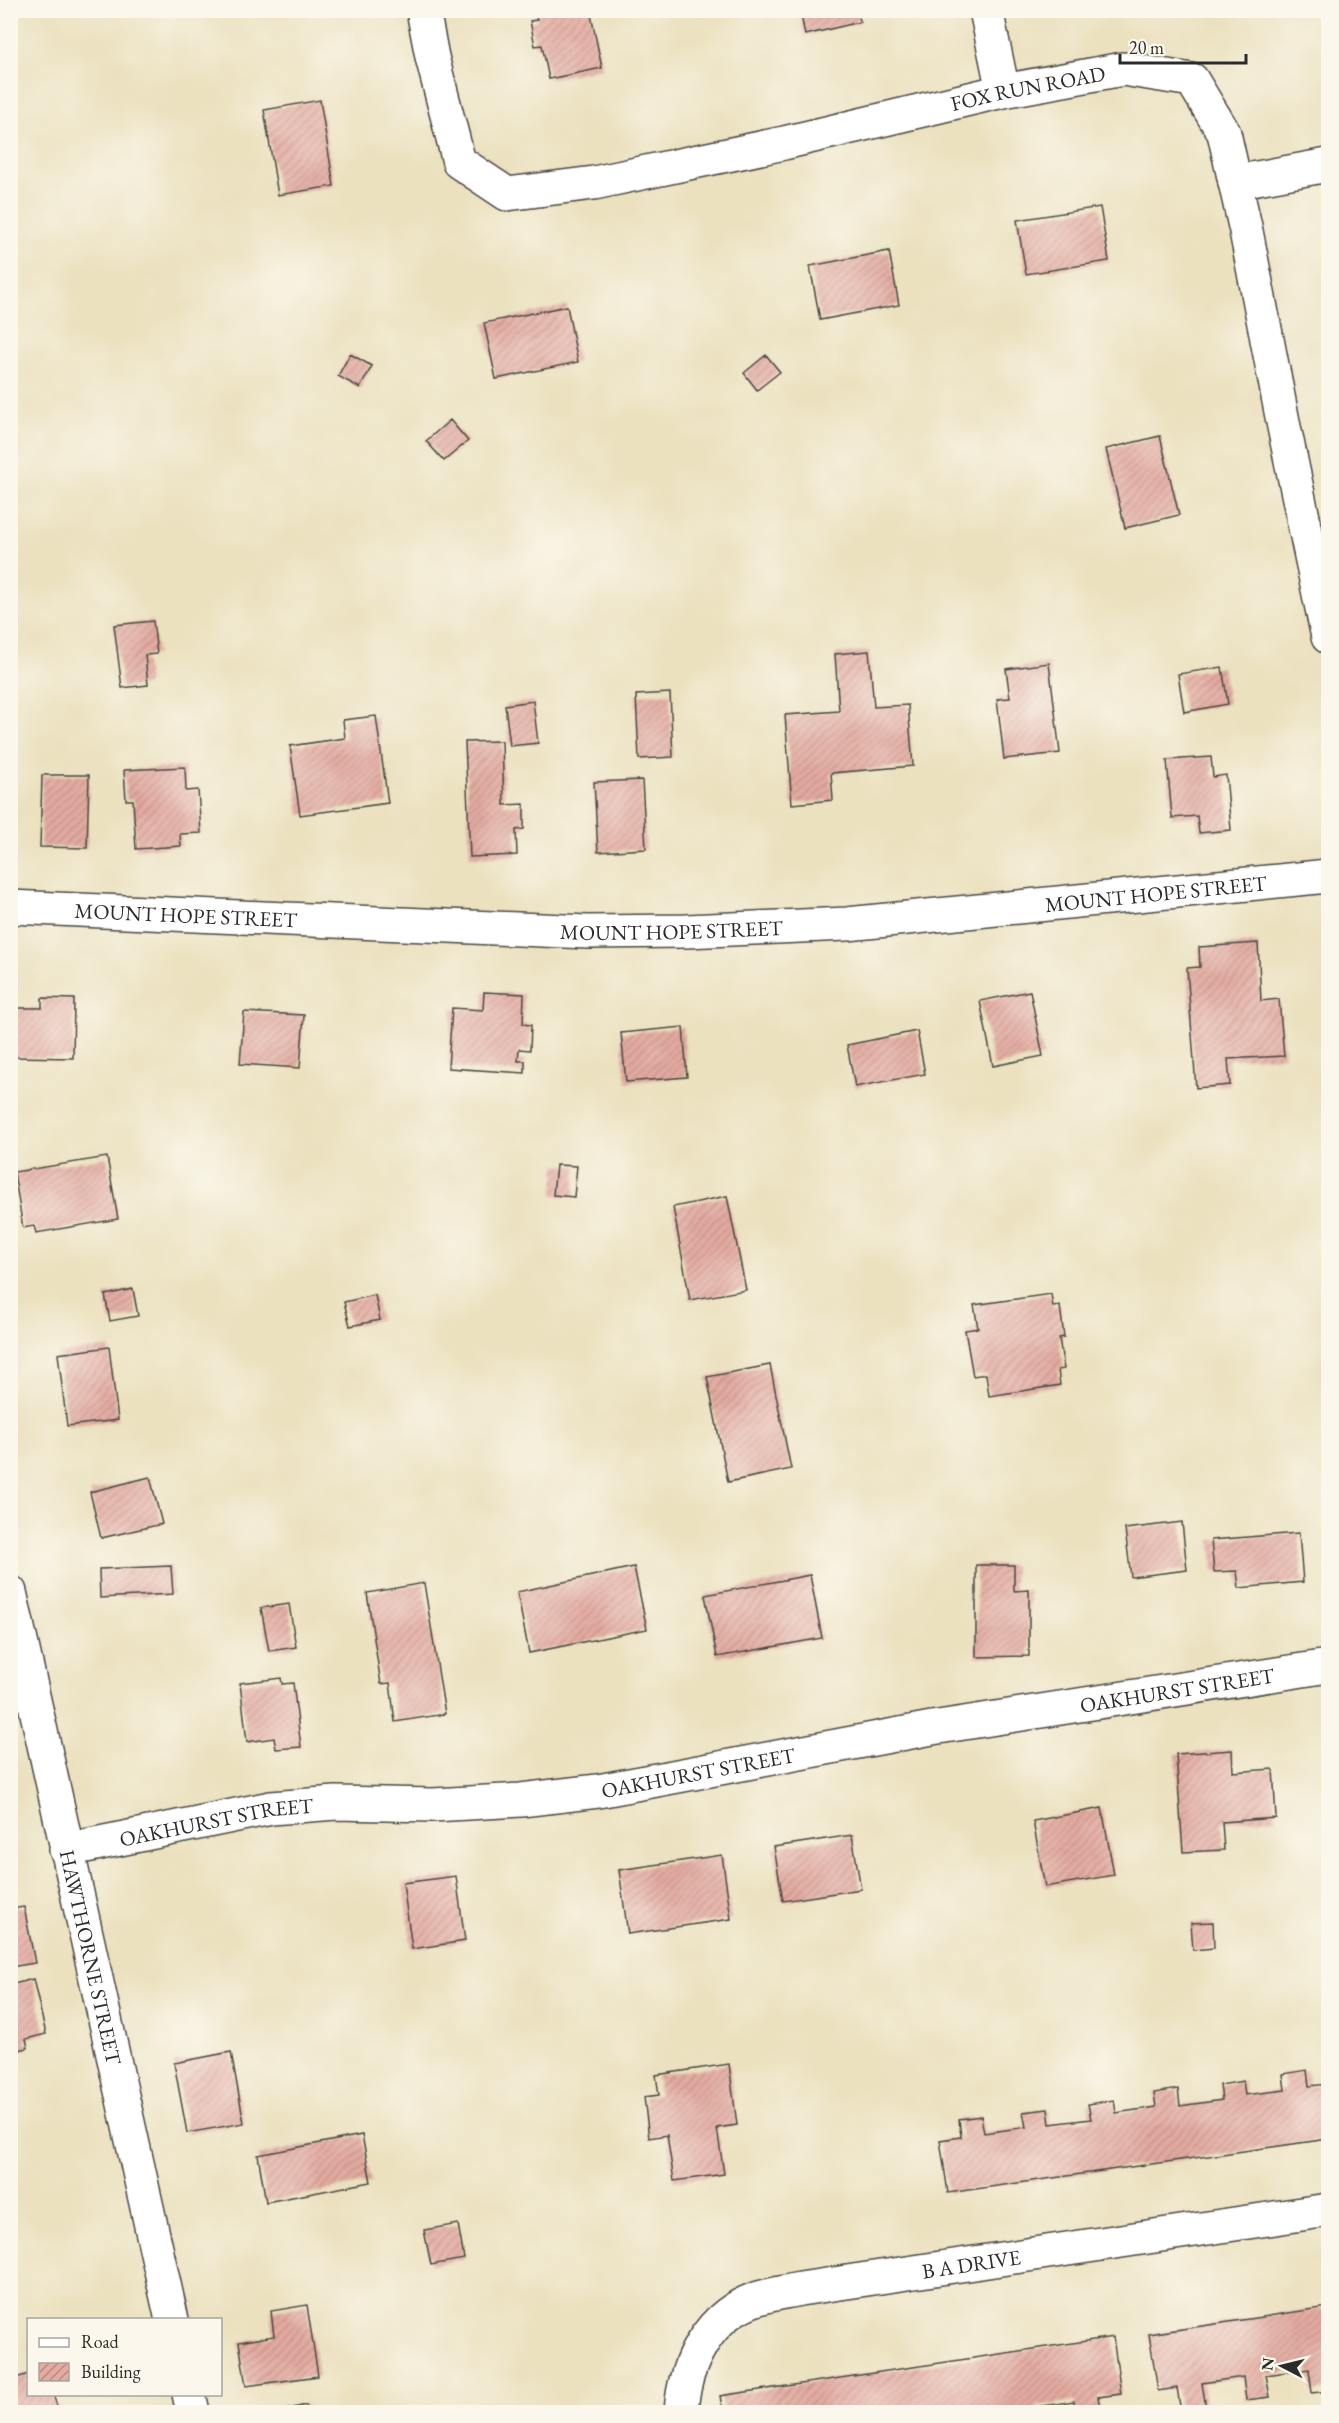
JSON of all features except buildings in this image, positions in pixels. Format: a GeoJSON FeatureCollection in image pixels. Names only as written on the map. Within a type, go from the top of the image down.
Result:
{"type":"FeatureCollection","features":[{"type":"Feature","properties":{"kind":"street","name":"FOX RUN ROAD"},"geometry":{"type":"LineString","coordinates":[[423,10],[432,57],[459,162],[507,194],[594,183],[784,143],[1003,91],[1123,69],[1192,80],[1224,133],[1329,637]]}},
{"type":"Feature","properties":{"kind":"street"},"geometry":{"type":"LineString","coordinates":[[986,10],[1003,91]]}},
{"type":"Feature","properties":{"kind":"street"},"geometry":{"type":"LineString","coordinates":[[1236,182],[1329,165]]}},
{"type":"Feature","properties":{"kind":"street","name":"MOUNT HOPE STREET"},"geometry":{"type":"LineString","coordinates":[[10,908],[588,932],[686,931],[847,924],[1329,876]]}},
{"type":"Feature","properties":{"kind":"street","name":"HAWTHORNE STREET"},"geometry":{"type":"LineString","coordinates":[[10,1592],[172,2318]]}},
{"type":"Feature","properties":{"kind":"street","name":"OAKHURST STREET"},"geometry":{"type":"LineString","coordinates":[[66,1850],[271,1809],[336,1803],[433,1805],[521,1800],[598,1791],[932,1728],[1329,1666]]}},
{"type":"Feature","properties":{"kind":"street","name":"B A DRIVE"},"geometry":{"type":"LineString","coordinates":[[681,2412],[689,2366],[705,2338],[728,2313],[757,2298],[800,2289],[1329,2210]]}},
{"type":"Feature","properties":{"kind":"street"},"geometry":{"type":"LineString","coordinates":[[189,2396],[193,2412]]}}]}
